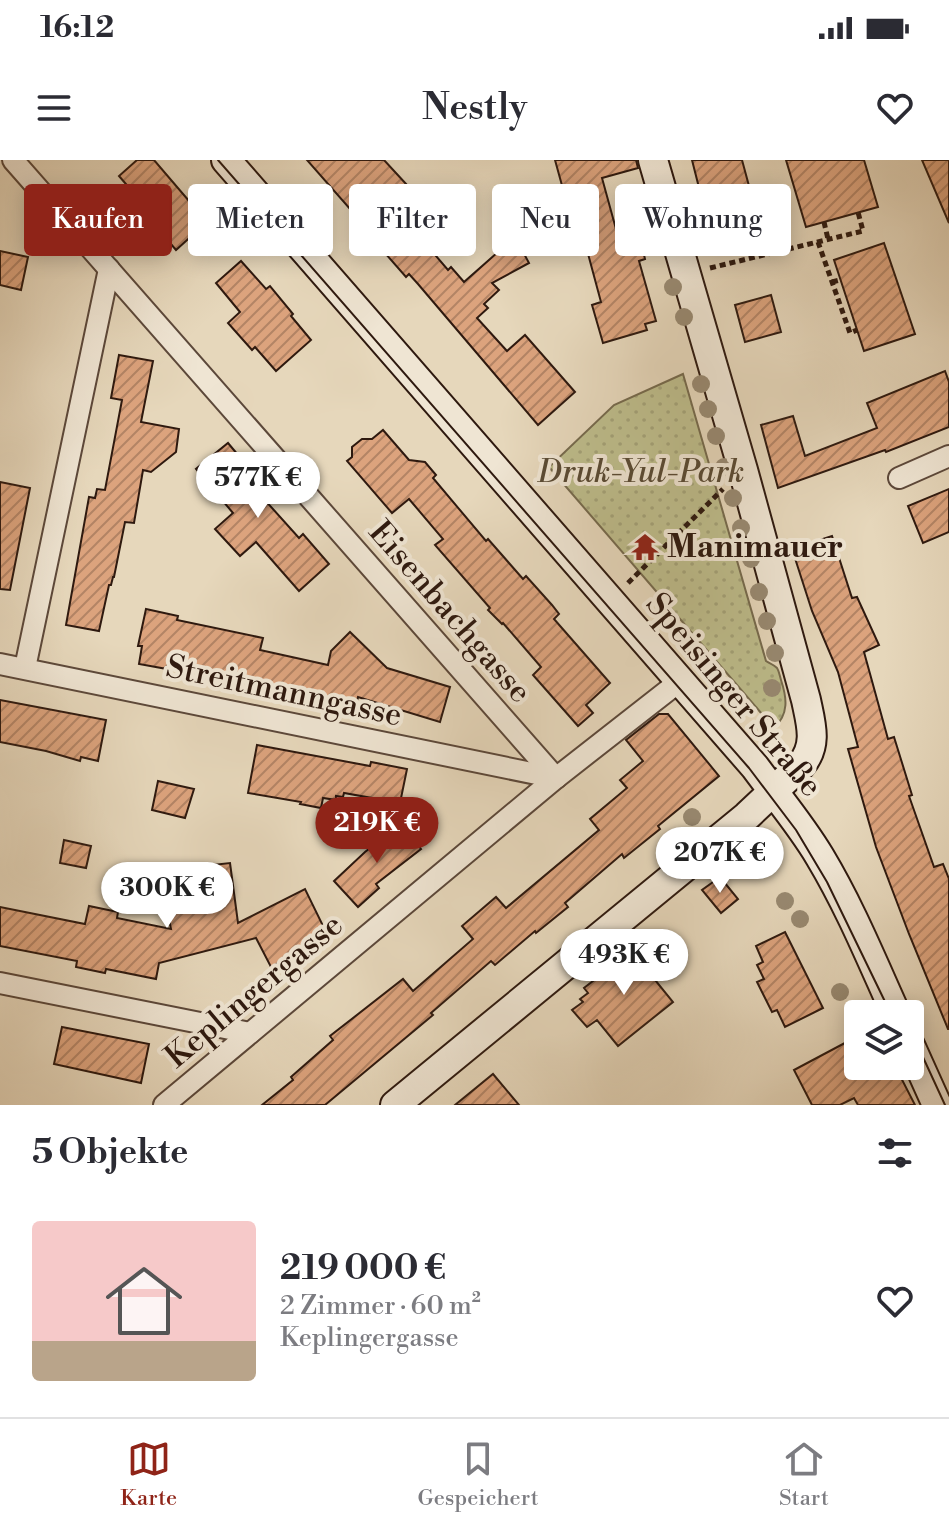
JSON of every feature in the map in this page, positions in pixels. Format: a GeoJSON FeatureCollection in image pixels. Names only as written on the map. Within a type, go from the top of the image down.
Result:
{"type":"FeatureCollection","features":[{"type":"Feature","properties":{"kind":"main road","name":"Speisinger Straße"},"geometry":{"type":"LineString","coordinates":[[226,160],[755,767],[821,858],[890,1000]]}},
{"type":"Feature","properties":{"kind":"main road"},"geometry":{"type":"LineString","coordinates":[[395,1105],[747,816],[806,758],[812,745],[806,700],[653,160]]}},
{"type":"Feature","properties":{"kind":"main road"},"geometry":{"type":"LineString","coordinates":[[924,1076],[937,1105]]}},
{"type":"Feature","properties":{"kind":"street","name":"Eisenbachgasse"},"geometry":{"type":"LineString","coordinates":[[13,160],[556,778]]}},
{"type":"Feature","properties":{"kind":"street"},"geometry":{"type":"LineString","coordinates":[[25,668],[109,269]]}},
{"type":"Feature","properties":{"kind":"street"},"geometry":{"type":"LineString","coordinates":[[899,478],[949,456]]}},
{"type":"Feature","properties":{"kind":"street","name":"Streitmanngasse"},"geometry":{"type":"LineString","coordinates":[[0,664],[556,778]]}},
{"type":"Feature","properties":{"kind":"street","name":"Keplingergasse"},"geometry":{"type":"LineString","coordinates":[[164,1105],[556,778],[680,681]]}},
{"type":"Feature","properties":{"kind":"street"},"geometry":{"type":"LineString","coordinates":[[0,983],[250,1033]]}},
{"type":"Feature","properties":{"kind":"path"},"geometry":{"type":"LineString","coordinates":[[686,275],[863,231],[858,212]]}},
{"type":"Feature","properties":{"kind":"path"},"geometry":{"type":"LineString","coordinates":[[824,222],[828,239]]}},
{"type":"Feature","properties":{"kind":"path"},"geometry":{"type":"LineString","coordinates":[[818,242],[850,333],[857,330]]}},
{"type":"Feature","properties":{"kind":"path"},"geometry":{"type":"LineString","coordinates":[[832,282],[840,280]]}},
{"type":"Feature","properties":{"kind":"path"},"geometry":{"type":"LineString","coordinates":[[609,600],[743,470]]}},
{"type":"Feature","properties":{"kind":"green space","name":"Druk-Yul-Park"},"geometry":{"type":"Polygon","coordinates":[[[683,374],[766,661],[777,668],[783,687],[784,711],[774,728],[549,467],[614,405],[683,374]]]}},
{"type":"Feature","properties":{"kind":"building"},"geometry":{"type":"Polygon","coordinates":[[[137,160],[154,160],[188,200],[188,239],[176,250],[172,245],[172,184],[126,184],[119,176],[137,160]]]}},
{"type":"Feature","properties":{"kind":"building"},"geometry":{"type":"Polygon","coordinates":[[[307,160],[384,160],[406,184],[349,184],[349,208],[333,190],[333,184],[328,184],[307,160]]]}},
{"type":"Feature","properties":{"kind":"building"},"geometry":{"type":"Polygon","coordinates":[[[555,160],[636,160],[638,168],[602,178],[615,225],[615,256],[644,256],[645,259],[639,261],[656,321],[645,324],[647,330],[603,343],[592,305],[601,302],[589,256],[599,256],[599,184],[562,184],[555,160]]]}},
{"type":"Feature","properties":{"kind":"building"},"geometry":{"type":"Polygon","coordinates":[[[692,160],[742,160],[748,184],[698,184],[692,160]]]}},
{"type":"Feature","properties":{"kind":"building"},"geometry":{"type":"Polygon","coordinates":[[[786,160],[864,160],[878,207],[806,227],[786,160]]]}},
{"type":"Feature","properties":{"kind":"building"},"geometry":{"type":"Polygon","coordinates":[[[922,160],[949,160],[949,223],[922,160]]]}},
{"type":"Feature","properties":{"kind":"building"},"geometry":{"type":"Polygon","coordinates":[[[884,243],[915,334],[864,351],[834,260],[884,243]]]}},
{"type":"Feature","properties":{"kind":"building"},"geometry":{"type":"Polygon","coordinates":[[[0,251],[28,257],[21,290],[0,285],[0,251]]]}},
{"type":"Feature","properties":{"kind":"building"},"geometry":{"type":"Polygon","coordinates":[[[388,256],[436,256],[464,282],[493,256],[525,256],[529,263],[492,283],[499,290],[484,304],[488,308],[477,318],[507,351],[525,335],[575,392],[538,425],[418,284],[409,274],[406,277],[388,256]]]}},
{"type":"Feature","properties":{"kind":"building"},"geometry":{"type":"Polygon","coordinates":[[[241,261],[266,289],[270,286],[311,340],[276,371],[228,323],[240,312],[216,283],[241,261]]]}},
{"type":"Feature","properties":{"kind":"building"},"geometry":{"type":"Polygon","coordinates":[[[771,295],[781,332],[745,342],[735,305],[771,295]]]}},
{"type":"Feature","properties":{"kind":"building"},"geometry":{"type":"Polygon","coordinates":[[[119,355],[153,361],[141,422],[179,429],[176,452],[151,472],[143,470],[134,523],[125,522],[99,631],[66,625],[89,497],[95,498],[97,489],[105,490],[122,400],[111,398],[119,355]]]}},
{"type":"Feature","properties":{"kind":"building"},"geometry":{"type":"Polygon","coordinates":[[[945,371],[949,382],[949,427],[778,488],[761,425],[793,416],[805,456],[877,428],[867,403],[945,371]]]}},
{"type":"Feature","properties":{"kind":"building"},"geometry":{"type":"Polygon","coordinates":[[[383,430],[409,460],[425,462],[436,475],[433,478],[486,541],[488,539],[523,579],[526,576],[552,605],[559,614],[554,619],[610,683],[586,705],[593,713],[578,726],[533,675],[541,667],[488,610],[490,608],[435,545],[443,539],[409,499],[392,513],[347,461],[352,457],[352,447],[362,439],[372,439],[383,430]]]}},
{"type":"Feature","properties":{"kind":"building"},"geometry":{"type":"Polygon","coordinates":[[[228,443],[253,473],[246,479],[299,538],[303,534],[329,564],[299,591],[256,542],[240,556],[215,529],[233,513],[196,469],[228,443]]]}},
{"type":"Feature","properties":{"kind":"building"},"geometry":{"type":"Polygon","coordinates":[[[0,482],[30,488],[10,590],[0,589],[0,482]]]}},
{"type":"Feature","properties":{"kind":"building"},"geometry":{"type":"Polygon","coordinates":[[[949,489],[949,532],[923,543],[908,506],[949,489]]]}},
{"type":"Feature","properties":{"kind":"building"},"geometry":{"type":"Polygon","coordinates":[[[832,536],[852,598],[857,597],[879,645],[864,652],[888,739],[894,737],[912,795],[909,796],[934,867],[943,864],[949,879],[949,1029],[876,847],[848,749],[858,747],[838,672],[812,611],[792,549],[832,536]]]}},
{"type":"Feature","properties":{"kind":"building"},"geometry":{"type":"Polygon","coordinates":[[[146,609],[178,616],[177,620],[263,638],[260,650],[328,665],[331,651],[350,632],[387,668],[450,687],[440,722],[358,697],[356,705],[168,664],[167,669],[139,664],[142,646],[138,646],[146,609]]]}},
{"type":"Feature","properties":{"kind":"building"},"geometry":{"type":"Polygon","coordinates":[[[0,700],[106,720],[98,761],[81,757],[80,761],[0,742],[0,700]]]}},
{"type":"Feature","properties":{"kind":"building"},"geometry":{"type":"Polygon","coordinates":[[[659,714],[668,714],[719,776],[624,858],[622,854],[565,903],[568,907],[536,933],[495,965],[491,961],[431,1013],[433,1015],[325,1105],[262,1105],[293,1080],[291,1077],[333,1040],[330,1036],[403,979],[413,991],[473,939],[462,926],[496,897],[506,908],[599,830],[590,819],[627,788],[620,780],[643,761],[626,740],[659,714]]]}},
{"type":"Feature","properties":{"kind":"building"},"geometry":{"type":"Polygon","coordinates":[[[257,745],[370,766],[371,762],[407,769],[400,803],[344,793],[343,797],[336,796],[336,800],[323,798],[321,808],[248,793],[257,745]]]}},
{"type":"Feature","properties":{"kind":"building"},"geometry":{"type":"Polygon","coordinates":[[[158,781],[194,789],[185,818],[152,810],[158,781]]]}},
{"type":"Feature","properties":{"kind":"building"},"geometry":{"type":"Polygon","coordinates":[[[401,824],[421,849],[376,884],[379,888],[358,907],[334,881],[401,824]]]}},
{"type":"Feature","properties":{"kind":"building"},"geometry":{"type":"Polygon","coordinates":[[[64,840],[91,846],[86,868],[60,863],[64,840]]]}},
{"type":"Feature","properties":{"kind":"building"},"geometry":{"type":"Polygon","coordinates":[[[230,863],[238,923],[305,889],[327,934],[271,967],[256,938],[159,963],[156,979],[106,969],[105,973],[76,967],[77,961],[0,946],[0,907],[85,924],[89,906],[118,912],[117,918],[171,929],[168,915],[190,909],[186,868],[230,863]]]}},
{"type":"Feature","properties":{"kind":"building"},"geometry":{"type":"Polygon","coordinates":[[[720,877],[738,899],[721,913],[702,890],[720,877]]]}},
{"type":"Feature","properties":{"kind":"building"},"geometry":{"type":"Polygon","coordinates":[[[785,932],[823,1008],[785,1027],[777,1010],[772,1012],[757,982],[764,979],[757,965],[763,962],[756,946],[785,932]]]}},
{"type":"Feature","properties":{"kind":"building"},"geometry":{"type":"Polygon","coordinates":[[[649,947],[660,967],[651,975],[673,1002],[618,1046],[597,1020],[587,1027],[572,1010],[583,1002],[580,999],[588,993],[584,988],[624,957],[628,961],[649,947]]]}},
{"type":"Feature","properties":{"kind":"building"},"geometry":{"type":"Polygon","coordinates":[[[62,1027],[149,1044],[141,1083],[54,1064],[62,1027]]]}},
{"type":"Feature","properties":{"kind":"building"},"geometry":{"type":"Polygon","coordinates":[[[844,1043],[844,1080],[902,1080],[915,1105],[858,1105],[854,1098],[840,1105],[812,1105],[794,1070],[844,1043]]]}},
{"type":"Feature","properties":{"kind":"building"},"geometry":{"type":"Polygon","coordinates":[[[493,1074],[519,1105],[455,1105],[493,1074]]]}},
{"type":"Feature","properties":{"kind":"tram line"},"geometry":{"type":"LineString","coordinates":[[218,160],[749,768],[796,830],[827,882],[884,1000]]}},
{"type":"Feature","properties":{"kind":"tram line"},"geometry":{"type":"LineString","coordinates":[[924,1059],[945,1105]]}},
{"type":"Feature","properties":{"kind":"place","name":"Manimauer"},"geometry":{"type":"Point","coordinates":[645,547]}}]}
